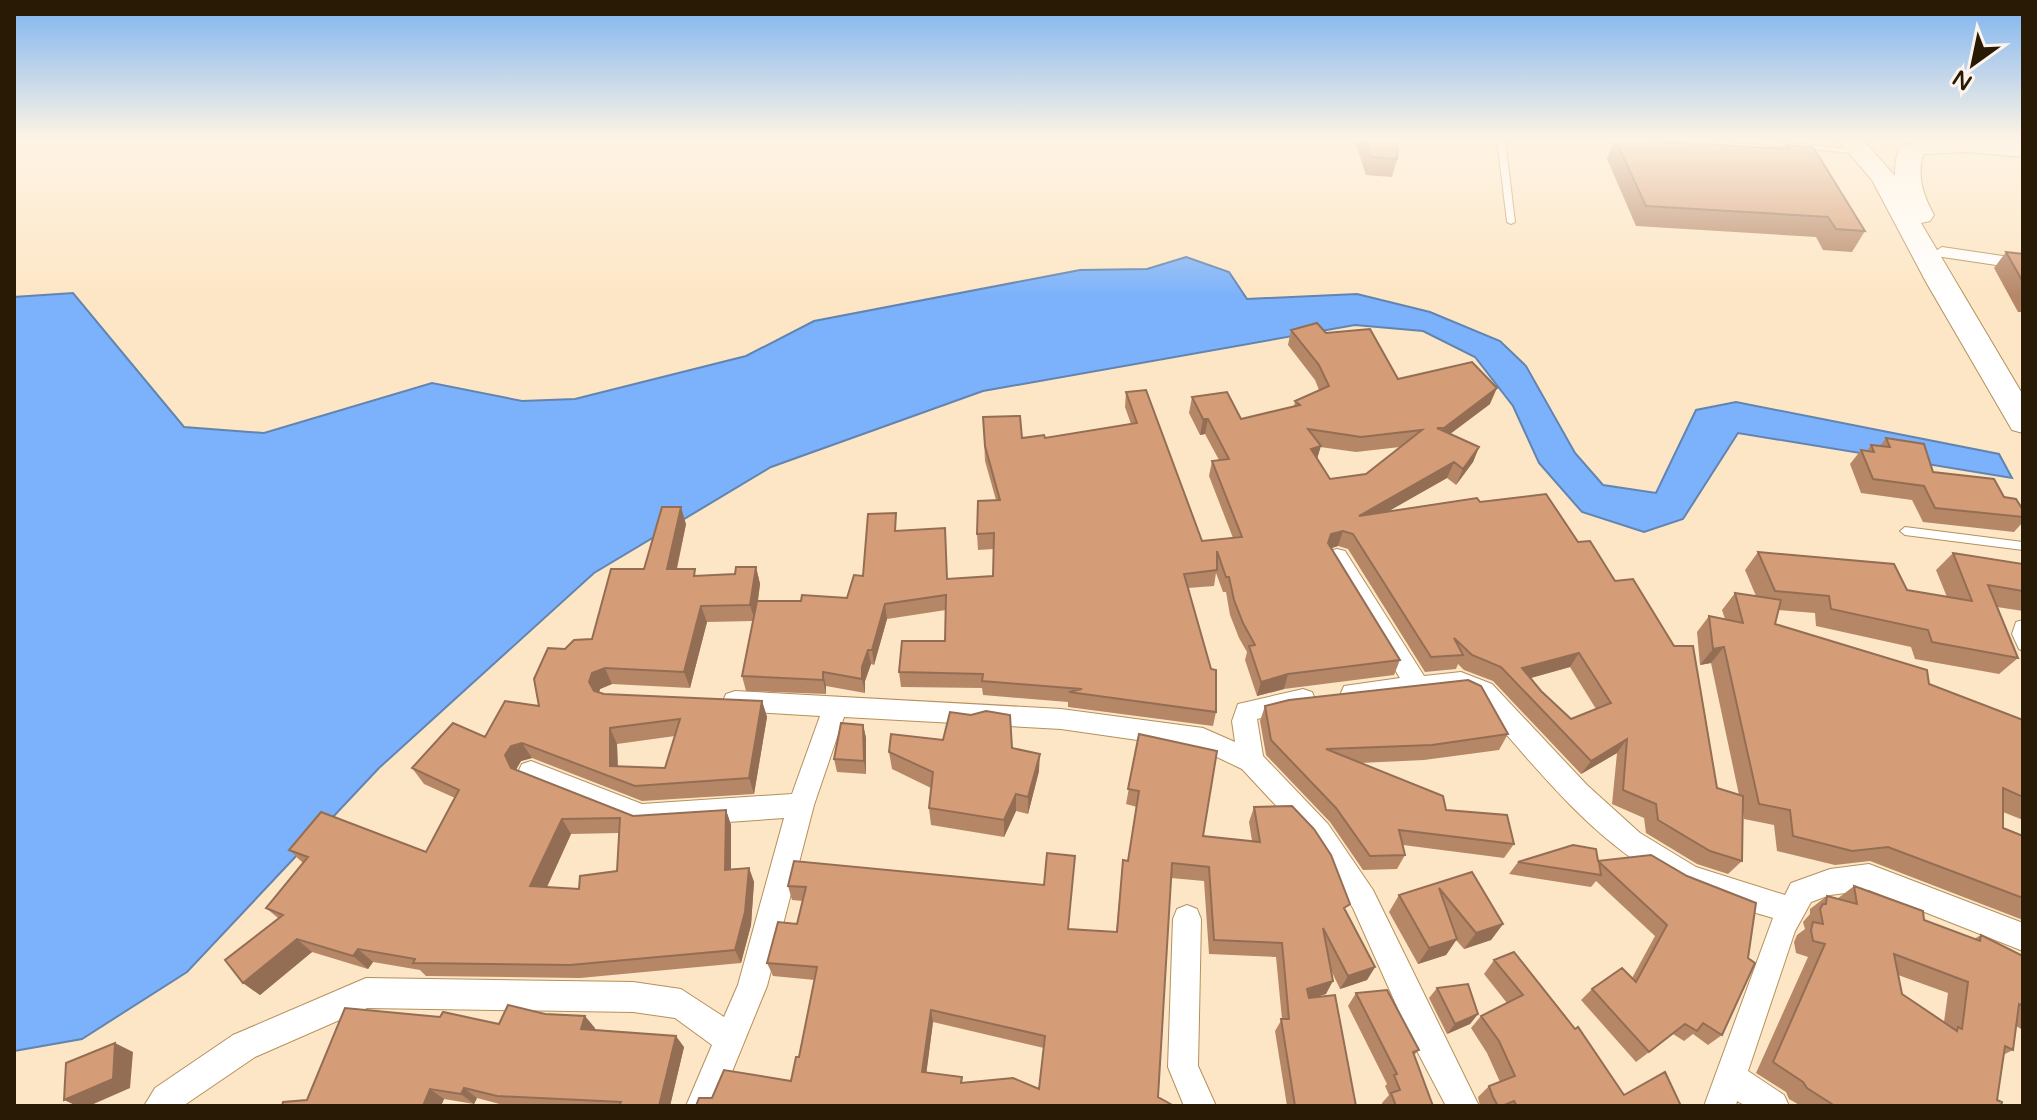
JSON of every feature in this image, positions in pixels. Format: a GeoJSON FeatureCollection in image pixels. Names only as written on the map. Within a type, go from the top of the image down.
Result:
{"type":"FeatureCollection","features":[{"type":"Feature","properties":{"kind":"main road"},"geometry":{"type":"LineString","coordinates":[[1891,191],[2023,422]]}},
{"type":"Feature","properties":{"kind":"main road"},"geometry":{"type":"LineString","coordinates":[[1911,191],[1942,252],[2023,384]]}},
{"type":"Feature","properties":{"kind":"street"},"geometry":{"type":"LineString","coordinates":[[1942,252],[2023,264]]}},
{"type":"Feature","properties":{"kind":"street"},"geometry":{"type":"LineString","coordinates":[[1337,557],[1417,685]]}},
{"type":"Feature","properties":{"kind":"street"},"geometry":{"type":"LineString","coordinates":[[1251,761],[1244,721],[1247,711],[1284,702],[1461,682],[1483,691],[1593,807],[1638,847],[1686,875],[1791,910]]}},
{"type":"Feature","properties":{"kind":"street"},"geometry":{"type":"LineString","coordinates":[[717,700],[1061,719],[1203,739],[1251,761],[1319,833],[1363,899],[1427,1038],[1463,1106]]}},
{"type":"Feature","properties":{"kind":"street"},"geometry":{"type":"LineString","coordinates":[[702,1106],[752,986],[801,805],[835,707]]}},
{"type":"Feature","properties":{"kind":"street"},"geometry":{"type":"LineString","coordinates":[[531,772],[642,816],[801,805]]}},
{"type":"Feature","properties":{"kind":"street"},"geometry":{"type":"LineString","coordinates":[[1773,1106],[1726,1092],[1791,910],[1801,892],[1830,882],[1869,877],[2023,937]]}},
{"type":"Feature","properties":{"kind":"street"},"geometry":{"type":"LineString","coordinates":[[1187,919],[1183,1067],[1200,1106]]}},
{"type":"Feature","properties":{"kind":"street"},"geometry":{"type":"LineString","coordinates":[[160,1106],[244,1046],[366,993],[633,997],[681,1004],[729,1039]]}},
{"type":"Feature","properties":{"kind":"lane"},"geometry":{"type":"LineString","coordinates":[[1507,191],[1511,222]]}},
{"type":"Feature","properties":{"kind":"lane"},"geometry":{"type":"LineString","coordinates":[[1905,531],[2023,546]]}},
{"type":"Feature","properties":{"kind":"lane"},"geometry":{"type":"LineString","coordinates":[[2023,625],[2020,625],[2018,634],[2023,646]]}},
{"type":"Feature","properties":{"kind":"water"},"geometry":{"type":"Polygon","coordinates":[[[1186,257],[1229,272],[1247,299],[1357,294],[1430,312],[1500,341],[1526,366],[1575,453],[1603,485],[1656,493],[1696,410],[1736,402],[1999,454],[2012,478],[1738,433],[1683,519],[1644,532],[1582,512],[1539,463],[1513,406],[1475,357],[1423,331],[1355,325],[983,391],[771,467],[594,573],[379,768],[187,972],[82,1039],[14,1051],[14,297],[73,293],[184,427],[264,433],[432,383],[522,401],[575,399],[746,356],[814,321],[1080,270],[1147,269],[1186,257]]]}},
{"type":"Feature","properties":{"kind":"building"},"geometry":{"type":"Polygon","coordinates":[[[1639,191],[1840,191],[1865,231],[1836,229],[1828,217],[1646,206],[1639,191]]]}},
{"type":"Feature","properties":{"kind":"building"},"geometry":{"type":"Polygon","coordinates":[[[2006,252],[2023,254],[2023,282],[2006,252]]]}},
{"type":"Feature","properties":{"kind":"building"},"geometry":{"type":"Polygon","coordinates":[[[1317,323],[1326,333],[1370,329],[1398,379],[1472,362],[1497,388],[1444,428],[1437,428],[1479,447],[1463,469],[1454,462],[1359,516],[1477,498],[1480,502],[1546,494],[1578,542],[1590,541],[1615,581],[1633,579],[1674,646],[1693,646],[1717,788],[1743,796],[1742,861],[1710,851],[1658,820],[1656,804],[1623,790],[1627,739],[1591,761],[1501,667],[1472,655],[1454,638],[1463,655],[1431,657],[1353,534],[1343,531],[1331,534],[1328,543],[1400,660],[1288,674],[1261,682],[1249,646],[1255,645],[1243,623],[1229,577],[1226,577],[1217,551],[1217,570],[1184,574],[1211,669],[1216,670],[1216,712],[1069,692],[1082,689],[982,681],[983,674],[899,672],[902,641],[945,641],[946,595],[885,604],[872,650],[868,650],[862,667],[862,679],[823,672],[823,680],[742,676],[757,601],[801,601],[802,595],[847,598],[854,575],[863,576],[868,514],[896,513],[895,531],[945,528],[947,579],[993,576],[994,533],[977,534],[978,501],[1000,500],[985,446],[983,417],[1020,416],[1022,438],[1044,435],[1045,438],[1137,423],[1126,392],[1146,390],[1202,541],[1242,537],[1212,461],[1229,459],[1208,419],[1203,419],[1192,397],[1227,392],[1241,419],[1300,405],[1295,401],[1329,386],[1319,365],[1291,330],[1317,323]],[[1308,429],[1321,446],[1311,449],[1330,479],[1366,474],[1422,430],[1361,437],[1308,429]],[[1579,653],[1522,668],[1571,719],[1611,703],[1579,653]]]}},
{"type":"Feature","properties":{"kind":"building"},"geometry":{"type":"Polygon","coordinates":[[[1886,438],[1924,444],[1933,472],[1994,479],[2004,497],[2016,499],[2023,510],[2023,517],[1935,508],[1924,486],[1873,479],[1861,450],[1874,452],[1871,445],[1890,447],[1886,438]]]}},
{"type":"Feature","properties":{"kind":"building"},"geometry":{"type":"Polygon","coordinates":[[[662,507],[681,507],[667,569],[695,569],[694,576],[735,574],[736,567],[756,567],[750,605],[701,606],[684,672],[605,668],[592,673],[589,682],[594,691],[604,694],[762,701],[749,778],[635,786],[522,743],[511,746],[505,755],[511,768],[633,816],[726,810],[725,870],[749,868],[745,912],[735,950],[570,965],[413,963],[415,959],[358,949],[353,956],[297,939],[243,983],[225,960],[283,915],[266,908],[308,857],[289,850],[321,812],[426,852],[459,790],[412,768],[453,723],[485,737],[505,701],[539,706],[534,679],[548,648],[565,649],[574,640],[592,639],[611,569],[644,569],[662,507]],[[680,719],[610,728],[610,766],[665,768],[680,719]],[[620,818],[562,819],[530,886],[579,889],[580,876],[617,871],[620,818]]]}},
{"type":"Feature","properties":{"kind":"building"},"geometry":{"type":"Polygon","coordinates":[[[1758,552],[1894,564],[1907,590],[1972,601],[1953,553],[2023,564],[2023,591],[1988,585],[2018,658],[1932,642],[1928,630],[1831,609],[1829,596],[1775,591],[1758,552]]]}},
{"type":"Feature","properties":{"kind":"building"},"geometry":{"type":"Polygon","coordinates":[[[1735,593],[1781,600],[1775,624],[1927,670],[1929,684],[2023,720],[2023,797],[2003,788],[2003,828],[2023,836],[2023,898],[1888,847],[1852,851],[1793,836],[1790,810],[1759,804],[1724,647],[1713,649],[1709,616],[1743,623],[1735,593]]]}},
{"type":"Feature","properties":{"kind":"building"},"geometry":{"type":"Polygon","coordinates":[[[1468,680],[1481,686],[1508,734],[1432,745],[1326,749],[1443,796],[1446,810],[1507,815],[1514,844],[1399,830],[1405,855],[1370,856],[1336,808],[1271,740],[1265,706],[1289,700],[1468,680]]]}},
{"type":"Feature","properties":{"kind":"building"},"geometry":{"type":"Polygon","coordinates":[[[986,711],[1010,715],[1012,748],[1040,754],[1028,797],[1016,794],[1004,820],[929,808],[933,772],[889,752],[891,734],[943,740],[950,712],[971,715],[986,711]]]}},
{"type":"Feature","properties":{"kind":"building"},"geometry":{"type":"Polygon","coordinates":[[[841,723],[863,725],[864,761],[834,759],[841,723]]]}},
{"type":"Feature","properties":{"kind":"building"},"geometry":{"type":"Polygon","coordinates":[[[1139,734],[1217,751],[1203,836],[1260,842],[1254,807],[1292,806],[1314,829],[1331,855],[1350,904],[1344,908],[1375,967],[1348,976],[1323,928],[1333,981],[1307,989],[1309,998],[1335,995],[1356,1106],[1295,1106],[1281,1019],[1289,1019],[1282,943],[1214,940],[1209,867],[1172,863],[1158,1097],[1174,1106],[696,1106],[699,1098],[712,1098],[724,1070],[791,1081],[796,1057],[799,1057],[817,967],[767,963],[778,922],[797,924],[806,887],[788,886],[794,861],[1044,885],[1047,853],[1075,856],[1068,929],[1117,932],[1123,860],[1128,861],[1139,791],[1128,789],[1139,734]],[[931,1010],[922,1072],[962,1077],[961,1083],[1013,1078],[1039,1089],[1045,1036],[931,1010]]]}},
{"type":"Feature","properties":{"kind":"building"},"geometry":{"type":"Polygon","coordinates":[[[1573,845],[1596,849],[1598,861],[1651,855],[1687,876],[1756,903],[1748,958],[1755,963],[1722,1035],[1703,1023],[1697,1031],[1685,1024],[1649,1052],[1592,989],[1622,968],[1636,982],[1667,925],[1599,862],[1601,875],[1518,862],[1573,845]]]}},
{"type":"Feature","properties":{"kind":"building"},"geometry":{"type":"Polygon","coordinates":[[[1472,872],[1503,924],[1476,933],[1439,888],[1457,939],[1429,948],[1399,895],[1472,872]]]}},
{"type":"Feature","properties":{"kind":"building"},"geometry":{"type":"Polygon","coordinates":[[[1854,886],[1923,911],[1924,920],[1980,941],[1981,935],[2023,956],[2023,1006],[2019,1004],[2013,1050],[2005,1046],[1997,1100],[2002,1102],[2001,1106],[1835,1106],[1773,1062],[1825,944],[1813,941],[1813,922],[1823,924],[1820,909],[1826,904],[1827,896],[1857,904],[1854,886]],[[1894,954],[1902,994],[1957,1031],[1958,1027],[1962,1029],[1968,982],[1894,954]]]}},
{"type":"Feature","properties":{"kind":"building"},"geometry":{"type":"Polygon","coordinates":[[[1514,952],[1575,1029],[1578,1027],[1624,1095],[1665,1072],[1681,1106],[1517,1106],[1514,1101],[1498,1106],[1489,1086],[1515,1076],[1499,1041],[1481,1016],[1523,995],[1494,960],[1514,952]]]}},
{"type":"Feature","properties":{"kind":"building"},"geometry":{"type":"Polygon","coordinates":[[[1468,984],[1478,1014],[1455,1024],[1437,988],[1468,984]]]}},
{"type":"Feature","properties":{"kind":"building"},"geometry":{"type":"Polygon","coordinates":[[[1387,990],[1419,1050],[1413,1052],[1433,1106],[1396,1106],[1391,1093],[1400,1090],[1394,1075],[1397,1074],[1356,993],[1387,990]]]}},
{"type":"Feature","properties":{"kind":"building"},"geometry":{"type":"Polygon","coordinates":[[[508,1005],[545,1014],[585,1016],[581,1029],[676,1036],[659,1106],[619,1106],[621,1102],[497,1096],[464,1088],[461,1094],[430,1089],[423,1106],[282,1106],[283,1102],[307,1100],[345,1008],[440,1017],[443,1012],[499,1024],[508,1005]]]}},
{"type":"Feature","properties":{"kind":"building"},"geometry":{"type":"Polygon","coordinates":[[[115,1043],[113,1079],[64,1100],[66,1063],[115,1043]]]}}]}
